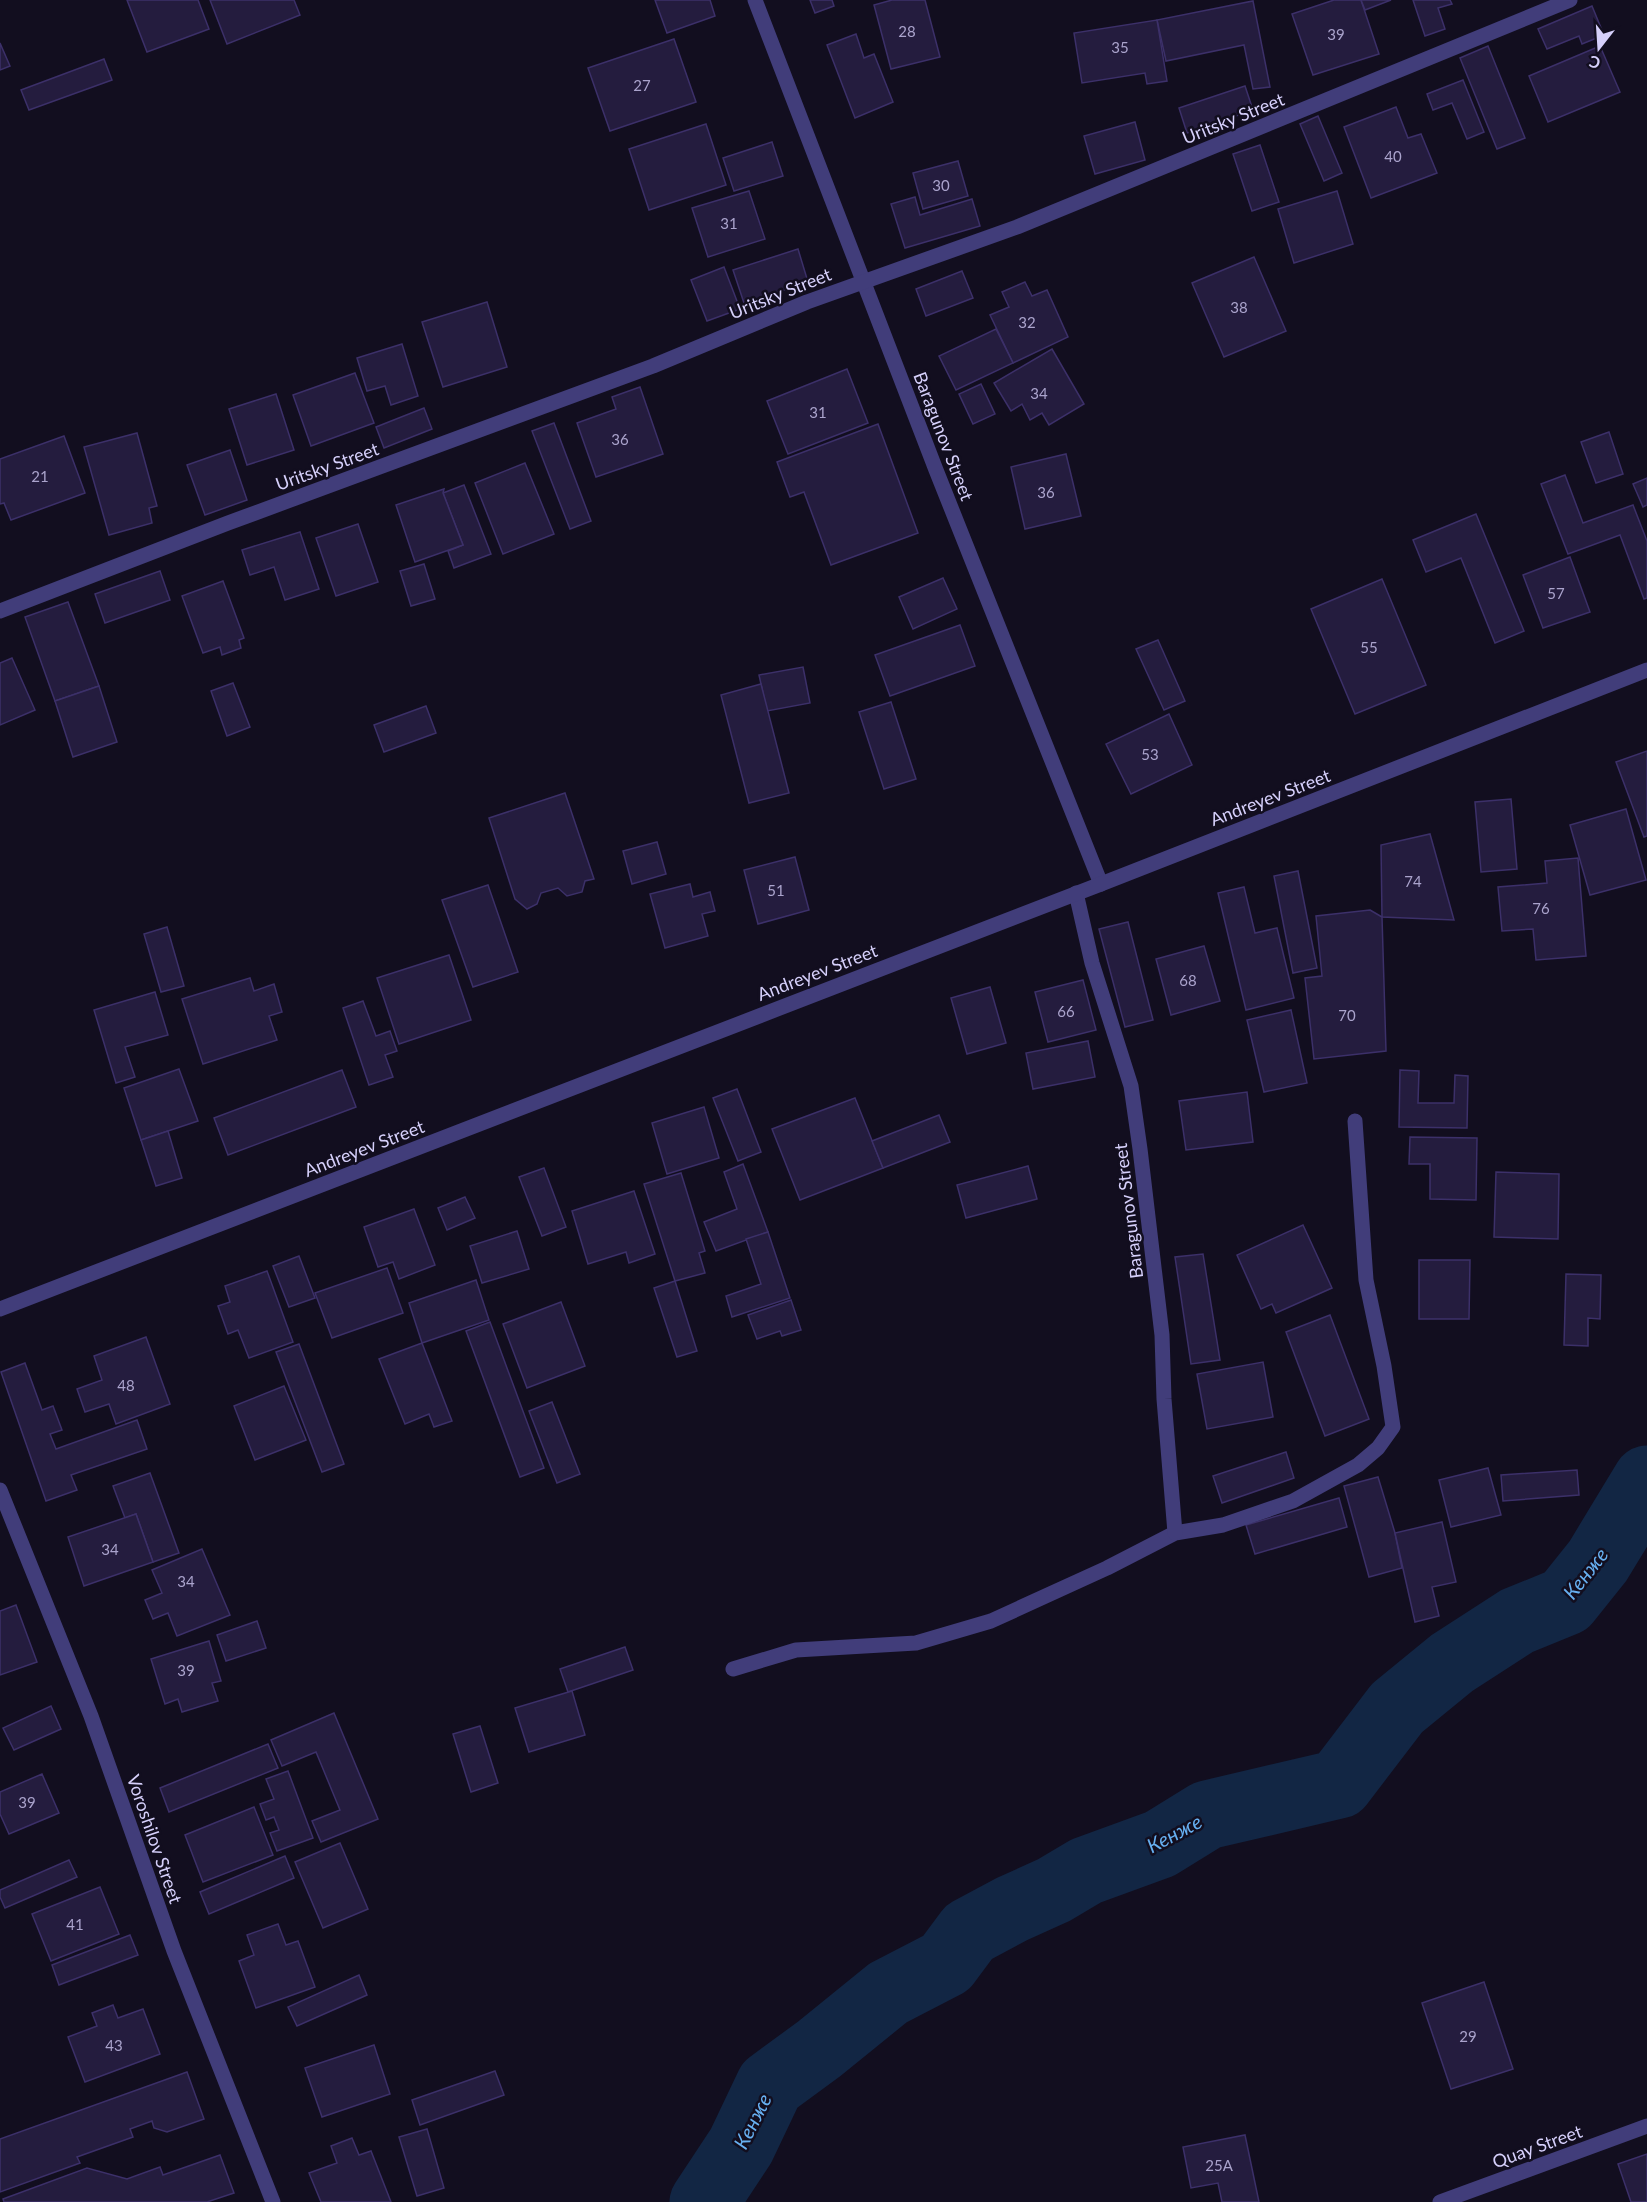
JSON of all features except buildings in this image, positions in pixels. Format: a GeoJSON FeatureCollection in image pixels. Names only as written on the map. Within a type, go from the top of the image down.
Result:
{"type":"FeatureCollection","features":[{"type":"Feature","properties":{"kind":"street","name":"Baragunov Street"},"geometry":{"type":"LineString","coordinates":[[755,0],[936,470],[1101,884]]}},
{"type":"Feature","properties":{"kind":"street","name":"Uritsky Street"},"geometry":{"type":"LineString","coordinates":[[0,611],[218,527],[653,366],[807,302],[1017,227],[1570,0]]}},
{"type":"Feature","properties":{"kind":"street","name":"Andreyev Street"},"geometry":{"type":"LineString","coordinates":[[0,1309],[1101,884],[1647,670]]}},
{"type":"Feature","properties":{"kind":"street","name":"Baragunov Street"},"geometry":{"type":"LineString","coordinates":[[1076,893],[1092,963],[1131,1086],[1136,1118],[1162,1335],[1164,1399],[1175,1533]]}},
{"type":"Feature","properties":{"kind":"street"},"geometry":{"type":"LineString","coordinates":[[733,1669],[796,1650],[916,1642],[992,1621],[1107,1568],[1175,1533],[1223,1525],[1293,1501],[1358,1465],[1378,1448],[1393,1427],[1384,1366],[1366,1280],[1355,1121]]}},
{"type":"Feature","properties":{"kind":"street","name":"Voroshilov Street"},"geometry":{"type":"LineString","coordinates":[[0,1490],[91,1716],[174,1951],[273,2202]]}},
{"type":"Feature","properties":{"kind":"street","name":"Quay Street"},"geometry":{"type":"LineString","coordinates":[[1440,2202],[1647,2126]]}},
{"type":"Feature","properties":{"kind":"waterway","name":"Кенже"},"geometry":{"type":"LineString","coordinates":[[704,2202],[741,2146],[770,2085],[888,1993],[946,1963],[969,1932],[1054,1890],[1086,1871],[1160,1844],[1207,1815],[1339,1784],[1397,1708],[1452,1663],[1517,1621],[1566,1601],[1598,1561],[1647,1480]]}}]}
